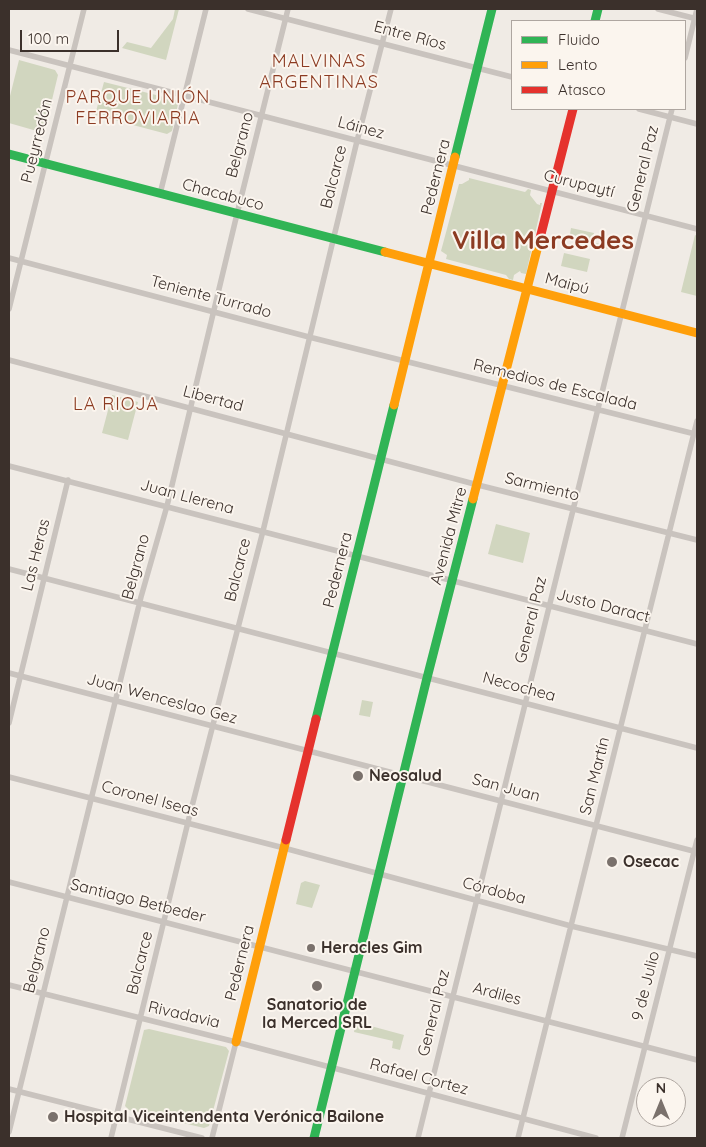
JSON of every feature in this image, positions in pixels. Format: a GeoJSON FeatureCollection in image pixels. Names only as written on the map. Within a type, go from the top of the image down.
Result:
{"type":"FeatureCollection","features":[{"type":"Feature","properties":{"kind":"street","name":"Pueyrredón"},"geometry":{"type":"LineString","coordinates":[[9,309],[84,9]]}},
{"type":"Feature","properties":{"kind":"street"},"geometry":{"type":"LineString","coordinates":[[160,194],[206,9]]}},
{"type":"Feature","properties":{"kind":"street","name":"Entre Ríos"},"geometry":{"type":"LineString","coordinates":[[248,9],[477,68]]}},
{"type":"Feature","properties":{"kind":"street","name":"Belgrano"},"geometry":{"type":"LineString","coordinates":[[9,1132],[115,701],[167,506],[236,214],[288,9]]}},
{"type":"Feature","properties":{"kind":"street","name":"Balcarce"},"geometry":{"type":"LineString","coordinates":[[111,1138],[391,9]]}},
{"type":"Feature","properties":{"kind":"street","name":"Pedernera"},"geometry":{"type":"LineString","coordinates":[[212,1138],[492,9]]}},
{"type":"Feature","properties":{"kind":"street"},"geometry":{"type":"LineString","coordinates":[[658,9],[696,18]]}},
{"type":"Feature","properties":{"kind":"street"},"geometry":{"type":"LineString","coordinates":[[686,54],[697,9]]}},
{"type":"Feature","properties":{"kind":"street","name":"Láinez"},"geometry":{"type":"LineString","coordinates":[[9,50],[454,166]]}},
{"type":"Feature","properties":{"kind":"street"},"geometry":{"type":"LineString","coordinates":[[477,68],[511,77]]}},
{"type":"Feature","properties":{"kind":"street","name":"Avenida Mitre"},"geometry":{"type":"LineString","coordinates":[[314,1138],[427,678],[573,110]]}},
{"type":"Feature","properties":{"kind":"street"},"geometry":{"type":"LineString","coordinates":[[643,110],[697,124]]}},
{"type":"Feature","properties":{"kind":"street","name":"General Paz"},"geometry":{"type":"LineString","coordinates":[[418,1138],[672,110]]}},
{"type":"Feature","properties":{"kind":"street","name":"Chacabuco"},"geometry":{"type":"LineString","coordinates":[[9,154],[430,264]]}},
{"type":"Feature","properties":{"kind":"street","name":"Curupaytí"},"geometry":{"type":"LineString","coordinates":[[454,166],[697,229]]}},
{"type":"Feature","properties":{"kind":"street","name":"Teniente Turrado"},"geometry":{"type":"LineString","coordinates":[[9,258],[406,361]]}},
{"type":"Feature","properties":{"kind":"street","name":"Maipú"},"geometry":{"type":"LineString","coordinates":[[430,264],[697,333]]}},
{"type":"Feature","properties":{"kind":"street","name":"Libertad"},"geometry":{"type":"LineString","coordinates":[[9,360],[382,458]]}},
{"type":"Feature","properties":{"kind":"street","name":"Remedios de Escalada"},"geometry":{"type":"LineString","coordinates":[[406,361],[695,434]]}},
{"type":"Feature","properties":{"kind":"street","name":"San Martín"},"geometry":{"type":"LineString","coordinates":[[518,1138],[697,421]]}},
{"type":"Feature","properties":{"kind":"street","name":"Sarmiento"},"geometry":{"type":"LineString","coordinates":[[382,458],[478,485],[697,540]]}},
{"type":"Feature","properties":{"kind":"street","name":"Juan Llerena"},"geometry":{"type":"LineString","coordinates":[[9,466],[357,556]]}},
{"type":"Feature","properties":{"kind":"street","name":"Las Heras"},"geometry":{"type":"LineString","coordinates":[[9,723],[68,480]]}},
{"type":"Feature","properties":{"kind":"street","name":"Justo Daract"},"geometry":{"type":"LineString","coordinates":[[357,556],[697,644]]}},
{"type":"Feature","properties":{"kind":"street","name":"Necochea"},"geometry":{"type":"LineString","coordinates":[[9,569],[697,748]]}},
{"type":"Feature","properties":{"kind":"street","name":"Juan Wenceslao Gez"},"geometry":{"type":"LineString","coordinates":[[9,673],[309,751]]}},
{"type":"Feature","properties":{"kind":"street","name":"San Juan"},"geometry":{"type":"LineString","coordinates":[[309,751],[696,851]]}},
{"type":"Feature","properties":{"kind":"street","name":"Coronel Iseas"},"geometry":{"type":"LineString","coordinates":[[9,777],[284,848]]}},
{"type":"Feature","properties":{"kind":"street","name":"9 de Julio"},"geometry":{"type":"LineString","coordinates":[[622,1138],[696,851],[697,840]]}},
{"type":"Feature","properties":{"kind":"street","name":"Córdoba"},"geometry":{"type":"LineString","coordinates":[[284,848],[572,926],[697,956]]}},
{"type":"Feature","properties":{"kind":"street","name":"Santiago Betbeder"},"geometry":{"type":"LineString","coordinates":[[9,882],[260,946]]}},
{"type":"Feature","properties":{"kind":"street","name":"Ardiles"},"geometry":{"type":"LineString","coordinates":[[260,946],[697,1060]]}},
{"type":"Feature","properties":{"kind":"street","name":"Rivadavia"},"geometry":{"type":"LineString","coordinates":[[9,985],[236,1042]]}},
{"type":"Feature","properties":{"kind":"street","name":"Rafael Cortez"},"geometry":{"type":"LineString","coordinates":[[236,1042],[596,1138]]}},
{"type":"Feature","properties":{"kind":"street"},"geometry":{"type":"LineString","coordinates":[[9,1089],[202,1138]]}},
{"type":"Feature","properties":{"kind":"green space"},"geometry":{"type":"Polygon","coordinates":[[[175,9],[179,9],[166,60],[122,48],[127,42],[151,48],[173,19],[175,9]]]}},
{"type":"Feature","properties":{"kind":"green space"},"geometry":{"type":"Polygon","coordinates":[[[19,60],[55,70],[58,75],[44,133],[9,123],[9,100],[19,60]]]}},
{"type":"Feature","properties":{"kind":"green space"},"geometry":{"type":"Polygon","coordinates":[[[104,82],[176,100],[178,104],[172,131],[167,134],[95,115],[104,82]]]}},
{"type":"Feature","properties":{"kind":"green space"},"geometry":{"type":"Polygon","coordinates":[[[469,178],[525,192],[528,189],[531,190],[530,195],[537,204],[540,205],[542,203],[526,274],[520,271],[514,275],[513,280],[509,279],[506,275],[446,259],[447,255],[441,251],[459,184],[469,180],[469,178]]]}},
{"type":"Feature","properties":{"kind":"green space"},"geometry":{"type":"Polygon","coordinates":[[[571,228],[594,233],[592,242],[609,246],[608,249],[575,241],[576,236],[570,234],[571,228]]]}},
{"type":"Feature","properties":{"kind":"green space"},"geometry":{"type":"Polygon","coordinates":[[[695,235],[697,236],[697,296],[681,292],[695,235]]]}},
{"type":"Feature","properties":{"kind":"green space"},"geometry":{"type":"Polygon","coordinates":[[[564,253],[590,259],[587,272],[561,266],[564,253]]]}},
{"type":"Feature","properties":{"kind":"green space"},"geometry":{"type":"Polygon","coordinates":[[[112,395],[138,402],[128,440],[102,433],[112,395]]]}},
{"type":"Feature","properties":{"kind":"green space"},"geometry":{"type":"Polygon","coordinates":[[[496,524],[530,533],[523,563],[488,554],[496,524]]]}},
{"type":"Feature","properties":{"kind":"green space"},"geometry":{"type":"Polygon","coordinates":[[[362,700],[373,702],[370,717],[359,715],[362,700]]]}},
{"type":"Feature","properties":{"kind":"green space"},"geometry":{"type":"Polygon","coordinates":[[[305,881],[320,885],[312,908],[296,904],[301,883],[305,881]]]}},
{"type":"Feature","properties":{"kind":"green space"},"geometry":{"type":"Polygon","coordinates":[[[356,1022],[404,1035],[400,1050],[392,1048],[393,1041],[354,1032],[356,1022]]]}},
{"type":"Feature","properties":{"kind":"green space"},"geometry":{"type":"Polygon","coordinates":[[[149,1029],[226,1047],[229,1051],[209,1126],[204,1128],[129,1110],[125,1106],[144,1030],[149,1029]]]}},
{"type":"Feature","properties":{"kind":"traffic: fast"},"geometry":{"type":"LineString","coordinates":[[455,157],[492,9]]}},
{"type":"Feature","properties":{"kind":"traffic: fast"},"geometry":{"type":"LineString","coordinates":[[595,20],[598,9]]}},
{"type":"Feature","properties":{"kind":"traffic: fast"},"geometry":{"type":"LineString","coordinates":[[9,154],[385,252]]}},
{"type":"Feature","properties":{"kind":"traffic: fast"},"geometry":{"type":"LineString","coordinates":[[316,719],[394,405]]}},
{"type":"Feature","properties":{"kind":"traffic: fast"},"geometry":{"type":"LineString","coordinates":[[314,1138],[473,499]]}},
{"type":"Feature","properties":{"kind":"traffic: slow"},"geometry":{"type":"LineString","coordinates":[[394,405],[455,157]]}},
{"type":"Feature","properties":{"kind":"traffic: slow"},"geometry":{"type":"LineString","coordinates":[[473,499],[539,242]]}},
{"type":"Feature","properties":{"kind":"traffic: slow"},"geometry":{"type":"LineString","coordinates":[[385,252],[697,333]]}},
{"type":"Feature","properties":{"kind":"traffic: slow"},"geometry":{"type":"LineString","coordinates":[[236,1042],[286,840]]}},
{"type":"Feature","properties":{"kind":"traffic: jam"},"geometry":{"type":"LineString","coordinates":[[539,242],[573,110]]}},
{"type":"Feature","properties":{"kind":"traffic: jam"},"geometry":{"type":"LineString","coordinates":[[286,840],[316,719]]}},
{"type":"Feature","properties":{"kind":"place","name":"Neosalud"},"geometry":{"type":"Point","coordinates":[358,776]}},
{"type":"Feature","properties":{"kind":"place","name":"Osecac"},"geometry":{"type":"Point","coordinates":[612,862]}},
{"type":"Feature","properties":{"kind":"place","name":"Heracles Gim"},"geometry":{"type":"Point","coordinates":[311,948]}},
{"type":"Feature","properties":{"kind":"place","name":"Sanatorio de la Merced SRL"},"geometry":{"type":"Point","coordinates":[317,986]}},
{"type":"Feature","properties":{"kind":"place","name":"Hospital Viceintendenta Verónica Bailone"},"geometry":{"type":"Point","coordinates":[53,1117]}},
{"type":"Feature","properties":{"kind":"district","name":"MALVINAS ARGENTINAS"},"geometry":{"type":"Point","coordinates":[319,72]}},
{"type":"Feature","properties":{"kind":"district","name":"PARQUE UNIÓN FERROVIARIA"},"geometry":{"type":"Point","coordinates":[138,108]}},
{"type":"Feature","properties":{"kind":"district","name":"Villa Mercedes"},"geometry":{"type":"Point","coordinates":[543,241]}},
{"type":"Feature","properties":{"kind":"district","name":"LA RIOJA"},"geometry":{"type":"Point","coordinates":[116,405]}}]}
